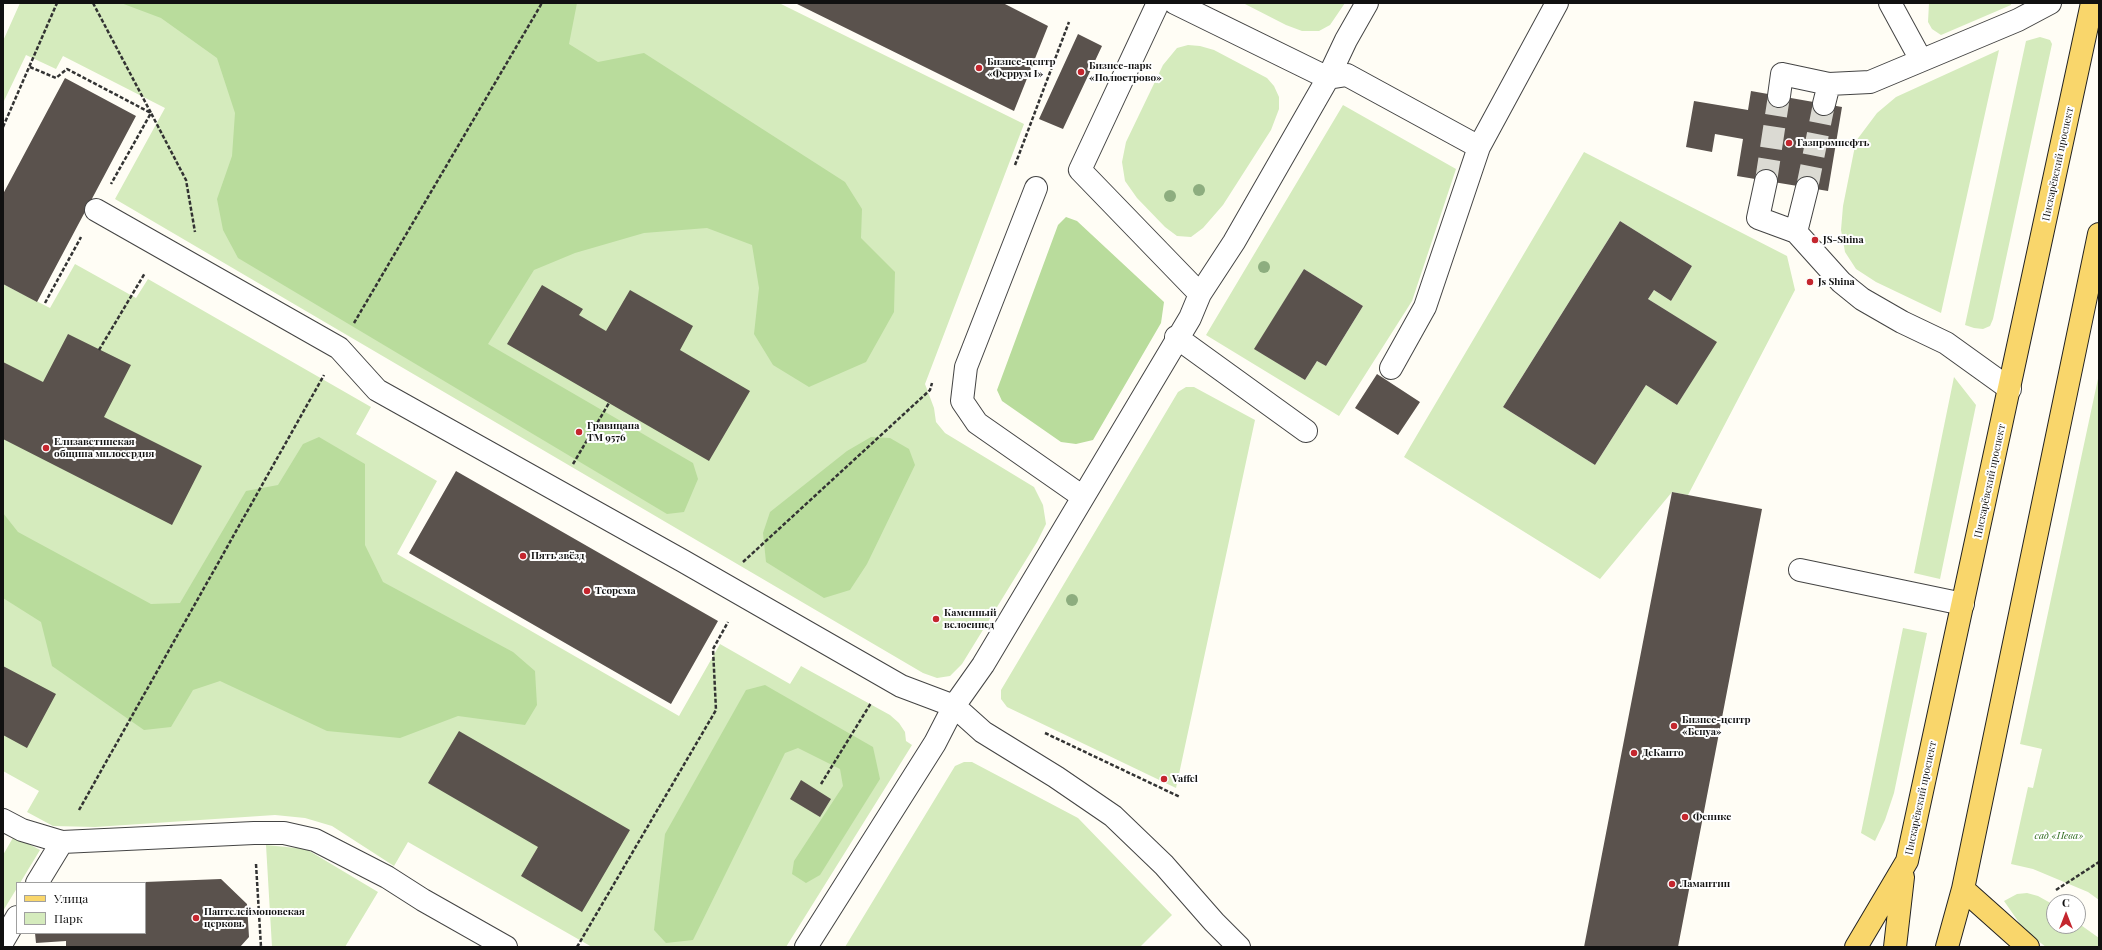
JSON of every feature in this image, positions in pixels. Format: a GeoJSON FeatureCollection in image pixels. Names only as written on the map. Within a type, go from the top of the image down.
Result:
{"type":"FeatureCollection","features":[{"type":"Feature","properties":{"kind":"main road","name":"Пискарёвский проспект"},"geometry":{"type":"LineString","coordinates":[[1856,947],[1905,868],[1964,604],[2092,3]]}},
{"type":"Feature","properties":{"kind":"main road"},"geometry":{"type":"LineString","coordinates":[[1947,947],[1963,889],[2099,234]]}},
{"type":"Feature","properties":{"kind":"main road"},"geometry":{"type":"LineString","coordinates":[[1895,947],[1905,868]]}},
{"type":"Feature","properties":{"kind":"main road"},"geometry":{"type":"LineString","coordinates":[[1963,889],[2028,947]]}},
{"type":"Feature","properties":{"kind":"lane"},"geometry":{"type":"LineString","coordinates":[[1158,3],[1080,170],[1200,294]]}},
{"type":"Feature","properties":{"kind":"lane"},"geometry":{"type":"LineString","coordinates":[[1175,3],[1328,78],[1347,76],[1479,147]]}},
{"type":"Feature","properties":{"kind":"lane"},"geometry":{"type":"LineString","coordinates":[[806,947],[935,743],[954,706],[983,665],[1176,337],[1190,318],[1200,294],[1234,242],[1328,78],[1346,40],[1367,3]]}},
{"type":"Feature","properties":{"kind":"lane"},"geometry":{"type":"LineString","coordinates":[[1391,368],[1425,307],[1479,147],[1557,3]]}},
{"type":"Feature","properties":{"kind":"lane"},"geometry":{"type":"LineString","coordinates":[[1890,3],[1921,60]]}},
{"type":"Feature","properties":{"kind":"lane"},"geometry":{"type":"LineString","coordinates":[[1779,96],[1782,74],[1827,94],[1870,82],[2018,20],[2050,3]]}},
{"type":"Feature","properties":{"kind":"lane"},"geometry":{"type":"LineString","coordinates":[[1766,181],[1758,218],[1796,232],[1841,282],[1862,299],[1902,322],[1946,343],[2010,389]]}},
{"type":"Feature","properties":{"kind":"lane"},"geometry":{"type":"LineString","coordinates":[[1036,188],[966,366],[962,401],[978,423],[1083,497]]}},
{"type":"Feature","properties":{"kind":"lane"},"geometry":{"type":"LineString","coordinates":[[1796,232],[1807,188]]}},
{"type":"Feature","properties":{"kind":"lane"},"geometry":{"type":"LineString","coordinates":[[96,210],[339,348],[377,390],[721,582],[901,686],[954,706],[983,732],[1056,776],[1113,816],[1164,865],[1238,947]]}},
{"type":"Feature","properties":{"kind":"lane"},"geometry":{"type":"LineString","coordinates":[[1176,337],[1306,431]]}},
{"type":"Feature","properties":{"kind":"lane"},"geometry":{"type":"LineString","coordinates":[[1800,570],[1964,604]]}},
{"type":"Feature","properties":{"kind":"lane"},"geometry":{"type":"LineString","coordinates":[[3,820],[22,830],[62,842],[254,833],[284,833],[315,840],[387,877],[423,900],[506,947]]}},
{"type":"Feature","properties":{"kind":"lane"},"geometry":{"type":"LineString","coordinates":[[38,882],[62,842]]}},
{"type":"Feature","properties":{"kind":"lane"},"geometry":{"type":"LineString","coordinates":[[3,941],[16,919]]}},
{"type":"Feature","properties":{"kind":"path"},"geometry":{"type":"LineString","coordinates":[[3,127],[57,3]]}},
{"type":"Feature","properties":{"kind":"path"},"geometry":{"type":"LineString","coordinates":[[93,3],[186,180],[202,270]]}},
{"type":"Feature","properties":{"kind":"path"},"geometry":{"type":"LineString","coordinates":[[62,842],[339,348],[542,3]]}},
{"type":"Feature","properties":{"kind":"path"},"geometry":{"type":"LineString","coordinates":[[1013,171],[1070,22]]}},
{"type":"Feature","properties":{"kind":"path"},"geometry":{"type":"LineString","coordinates":[[30,67],[56,78],[67,70],[151,112]]}},
{"type":"Feature","properties":{"kind":"path"},"geometry":{"type":"LineString","coordinates":[[45,303],[151,112]]}},
{"type":"Feature","properties":{"kind":"path"},"geometry":{"type":"LineString","coordinates":[[99,350],[160,246]]}},
{"type":"Feature","properties":{"kind":"path"},"geometry":{"type":"LineString","coordinates":[[721,582],[930,390],[935,376]]}},
{"type":"Feature","properties":{"kind":"path"},"geometry":{"type":"LineString","coordinates":[[557,490],[609,403]]}},
{"type":"Feature","properties":{"kind":"path"},"geometry":{"type":"LineString","coordinates":[[578,947],[716,710],[713,649],[729,620]]}},
{"type":"Feature","properties":{"kind":"path"},"geometry":{"type":"LineString","coordinates":[[821,784],[874,699]]}},
{"type":"Feature","properties":{"kind":"path"},"geometry":{"type":"LineString","coordinates":[[1041,730],[1180,798]]}},
{"type":"Feature","properties":{"kind":"path"},"geometry":{"type":"LineString","coordinates":[[254,833],[261,947]]}},
{"type":"Feature","properties":{"kind":"path"},"geometry":{"type":"LineString","coordinates":[[2056,890],[2099,862]]}},
{"type":"Feature","properties":{"kind":"green space"},"geometry":{"type":"Polygon","coordinates":[[[20,3],[779,3],[1024,124],[925,384],[934,408],[936,422],[945,433],[1034,487],[1043,505],[1046,524],[1037,542],[962,664],[950,676],[937,678],[923,673],[115,199],[165,108],[63,56],[56,69],[26,55],[3,103],[3,41],[20,3]]]}},
{"type":"Feature","properties":{"kind":"green space"},"geometry":{"type":"Polygon","coordinates":[[[121,3],[577,3],[569,44],[598,62],[644,53],[845,182],[862,209],[861,238],[895,272],[894,312],[866,362],[809,387],[773,365],[754,334],[759,288],[752,245],[707,228],[644,233],[575,253],[534,270],[488,344],[693,463],[698,479],[684,512],[667,514],[238,258],[223,230],[217,199],[232,156],[235,113],[217,58],[161,18],[121,3]]]}},
{"type":"Feature","properties":{"kind":"green space"},"geometry":{"type":"Polygon","coordinates":[[[1243,3],[1345,3],[1330,25],[1319,31],[1302,31],[1286,25],[1243,3]]]}},
{"type":"Feature","properties":{"kind":"green space"},"geometry":{"type":"Polygon","coordinates":[[[1929,3],[2011,3],[2011,5],[1941,35],[1932,29],[1928,22],[1929,3]]]}},
{"type":"Feature","properties":{"kind":"green space"},"geometry":{"type":"Polygon","coordinates":[[[2040,37],[2050,40],[2052,44],[1993,319],[1990,326],[1983,329],[1974,328],[1965,325],[2026,41],[2040,37]]]}},
{"type":"Feature","properties":{"kind":"green space"},"geometry":{"type":"Polygon","coordinates":[[[1188,45],[1200,46],[1214,50],[1267,78],[1274,86],[1279,97],[1279,109],[1271,130],[1223,205],[1203,228],[1191,237],[1177,236],[1165,227],[1137,198],[1125,181],[1122,162],[1126,142],[1163,65],[1177,48],[1188,45]]]}},
{"type":"Feature","properties":{"kind":"green space"},"geometry":{"type":"Polygon","coordinates":[[[1999,50],[1941,313],[1876,282],[1856,269],[1845,252],[1841,230],[1843,206],[1856,141],[1877,113],[1896,97],[1999,50]]]}},
{"type":"Feature","properties":{"kind":"green space"},"geometry":{"type":"Polygon","coordinates":[[[1343,105],[1456,169],[1412,301],[1339,416],[1206,335],[1343,105]],[[1304,269],[1255,349],[1305,380],[1317,361],[1326,366],[1363,306],[1304,269]]]}},
{"type":"Feature","properties":{"kind":"green space"},"geometry":{"type":"Polygon","coordinates":[[[1584,152],[1787,256],[1795,290],[1688,495],[1672,492],[1600,579],[1404,457],[1584,152]],[[1620,221],[1503,407],[1595,465],[1646,385],[1677,405],[1716,342],[1648,299],[1654,290],[1671,301],[1692,266],[1620,221]]]}},
{"type":"Feature","properties":{"kind":"green space"},"geometry":{"type":"Polygon","coordinates":[[[1066,217],[1077,221],[1164,302],[1161,323],[1093,440],[1076,444],[1061,442],[1002,401],[997,390],[1058,225],[1066,217]]]}},
{"type":"Feature","properties":{"kind":"green space"},"geometry":{"type":"Polygon","coordinates":[[[75,264],[136,298],[148,279],[371,407],[356,434],[437,481],[397,554],[679,716],[720,644],[790,684],[801,666],[890,715],[899,723],[905,732],[906,741],[912,745],[786,947],[592,947],[408,842],[394,866],[332,826],[305,818],[275,815],[95,827],[53,826],[27,812],[39,791],[3,771],[3,284],[50,308],[75,264]]]}},
{"type":"Feature","properties":{"kind":"green space","name":"сад «Нева»"},"geometry":{"type":"Polygon","coordinates":[[[2099,374],[2099,900],[2088,892],[2033,869],[2011,864],[2028,787],[2033,788],[2042,749],[2020,744],[2099,374]]]}},
{"type":"Feature","properties":{"kind":"green space"},"geometry":{"type":"Polygon","coordinates":[[[1954,377],[1976,405],[1940,579],[1914,573],[1954,377]]]}},
{"type":"Feature","properties":{"kind":"green space"},"geometry":{"type":"Polygon","coordinates":[[[1186,387],[1194,387],[1255,420],[1176,788],[1007,707],[1001,699],[1001,690],[1178,392],[1186,387]]]}},
{"type":"Feature","properties":{"kind":"green space"},"geometry":{"type":"Polygon","coordinates":[[[319,437],[365,464],[365,545],[383,582],[513,652],[535,671],[537,705],[525,725],[458,716],[400,738],[327,731],[220,681],[193,690],[171,727],[144,730],[52,666],[41,622],[3,598],[3,513],[18,532],[151,604],[180,603],[246,491],[278,485],[303,444],[319,437]]]}},
{"type":"Feature","properties":{"kind":"green space"},"geometry":{"type":"Polygon","coordinates":[[[871,437],[890,438],[909,449],[915,465],[867,564],[850,590],[824,598],[766,562],[763,533],[770,512],[847,451],[871,437]]]}},
{"type":"Feature","properties":{"kind":"green space"},"geometry":{"type":"Polygon","coordinates":[[[1903,628],[1927,633],[1894,793],[1885,820],[1875,841],[1861,833],[1903,628]]]}},
{"type":"Feature","properties":{"kind":"green space"},"geometry":{"type":"Polygon","coordinates":[[[765,685],[873,747],[880,779],[820,875],[806,883],[792,874],[794,861],[843,786],[840,769],[798,748],[785,753],[693,940],[666,943],[654,930],[665,834],[746,690],[765,685]]]}},
{"type":"Feature","properties":{"kind":"green space"},"geometry":{"type":"Polygon","coordinates":[[[964,762],[972,762],[1078,818],[1172,915],[1140,947],[845,947],[955,766],[964,762]]]}},
{"type":"Feature","properties":{"kind":"green space"},"geometry":{"type":"Polygon","coordinates":[[[14,836],[40,850],[21,882],[16,882],[16,890],[3,911],[3,855],[14,836]]]}},
{"type":"Feature","properties":{"kind":"green space"},"geometry":{"type":"Polygon","coordinates":[[[266,845],[306,849],[378,892],[345,947],[272,947],[266,845]]]}},
{"type":"Feature","properties":{"kind":"green space"},"geometry":{"type":"Polygon","coordinates":[[[2027,893],[2038,896],[2046,900],[2046,934],[2086,934],[2086,929],[2099,938],[2099,947],[2046,947],[2025,931],[2004,901],[2017,894],[2027,893]]]}},
{"type":"Feature","properties":{"kind":"building","name":"Бизнес-центр «Феррум I»"},"geometry":{"type":"Polygon","coordinates":[[[795,3],[1003,3],[1048,26],[1014,111],[795,3]]]}},
{"type":"Feature","properties":{"kind":"building"},"geometry":{"type":"Polygon","coordinates":[[[1078,34],[1102,46],[1063,129],[1039,119],[1078,34]]]}},
{"type":"Feature","properties":{"kind":"building"},"geometry":{"type":"Polygon","coordinates":[[[65,78],[136,116],[37,302],[3,284],[3,194],[65,78]]]}},
{"type":"Feature","properties":{"kind":"building","name":"Газпромнефть"},"geometry":{"type":"Polygon","coordinates":[[[1751,91],[1842,107],[1828,191],[1737,176],[1743,139],[1715,134],[1712,152],[1686,147],[1694,101],[1748,110],[1751,91]]]}},
{"type":"Feature","properties":{"kind":"building"},"geometry":{"type":"Polygon","coordinates":[[[1620,221],[1692,266],[1671,301],[1654,290],[1648,299],[1717,342],[1677,405],[1646,385],[1595,465],[1503,407],[1620,221]]]}},
{"type":"Feature","properties":{"kind":"building"},"geometry":{"type":"Polygon","coordinates":[[[1304,269],[1363,306],[1326,366],[1317,361],[1305,380],[1254,349],[1304,269]]]}},
{"type":"Feature","properties":{"kind":"building"},"geometry":{"type":"Polygon","coordinates":[[[542,285],[583,309],[579,315],[606,331],[630,290],[693,326],[680,350],[750,391],[709,461],[507,344],[542,285]]]}},
{"type":"Feature","properties":{"kind":"building"},"geometry":{"type":"Polygon","coordinates":[[[68,334],[131,365],[104,417],[202,466],[172,525],[3,439],[3,362],[43,382],[68,334]]]}},
{"type":"Feature","properties":{"kind":"building"},"geometry":{"type":"Polygon","coordinates":[[[1377,374],[1420,402],[1398,435],[1355,408],[1377,374]]]}},
{"type":"Feature","properties":{"kind":"building"},"geometry":{"type":"Polygon","coordinates":[[[456,471],[718,621],[671,704],[409,553],[456,471]]]}},
{"type":"Feature","properties":{"kind":"building","name":"Бизнес-центр «Бенуа»"},"geometry":{"type":"Polygon","coordinates":[[[1672,492],[1762,509],[1678,947],[1584,947],[1672,492]]]}},
{"type":"Feature","properties":{"kind":"building"},"geometry":{"type":"Polygon","coordinates":[[[3,666],[56,694],[27,748],[3,735],[3,666]]]}},
{"type":"Feature","properties":{"kind":"building"},"geometry":{"type":"Polygon","coordinates":[[[459,731],[630,830],[582,912],[521,876],[538,847],[428,783],[459,731]]]}},
{"type":"Feature","properties":{"kind":"building"},"geometry":{"type":"Polygon","coordinates":[[[801,780],[831,799],[820,817],[790,799],[801,780]]]}},
{"type":"Feature","properties":{"kind":"building","name":"Пантелеймоновская церковь"},"geometry":{"type":"Polygon","coordinates":[[[221,879],[247,904],[249,937],[240,947],[66,947],[66,941],[36,943],[35,934],[146,934],[145,882],[221,879]]]}},
{"type":"Feature","properties":{"kind":"tunnel"},"geometry":{"type":"LineString","coordinates":[[1766,181],[1779,96]]}},
{"type":"Feature","properties":{"kind":"tunnel"},"geometry":{"type":"LineString","coordinates":[[1807,188],[1824,104]]}},
{"type":"Feature","properties":{"kind":"place","name":"Бизнес-центр «Феррум I»"},"geometry":{"type":"Point","coordinates":[979,68]}},
{"type":"Feature","properties":{"kind":"place","name":"Бизнес-парк «Полюстрово»"},"geometry":{"type":"Point","coordinates":[1081,72]}},
{"type":"Feature","properties":{"kind":"place","name":"Газпромнефть"},"geometry":{"type":"Point","coordinates":[1789,143]}},
{"type":"Feature","properties":{"kind":"place","name":"JS-Shina"},"geometry":{"type":"Point","coordinates":[1815,240]}},
{"type":"Feature","properties":{"kind":"place","name":"Js Shina"},"geometry":{"type":"Point","coordinates":[1810,282]}},
{"type":"Feature","properties":{"kind":"place","name":"Гравицапа ТМ 9576"},"geometry":{"type":"Point","coordinates":[579,432]}},
{"type":"Feature","properties":{"kind":"place","name":"Елизаветинская община милосердия"},"geometry":{"type":"Point","coordinates":[46,448]}},
{"type":"Feature","properties":{"kind":"place","name":"Пять звёзд"},"geometry":{"type":"Point","coordinates":[523,556]}},
{"type":"Feature","properties":{"kind":"place","name":"Теорема"},"geometry":{"type":"Point","coordinates":[587,591]}},
{"type":"Feature","properties":{"kind":"place","name":"Каменный велосипед"},"geometry":{"type":"Point","coordinates":[936,619]}},
{"type":"Feature","properties":{"kind":"place","name":"Бизнес-центр «Бенуа»"},"geometry":{"type":"Point","coordinates":[1674,726]}},
{"type":"Feature","properties":{"kind":"place","name":"ДеКанто"},"geometry":{"type":"Point","coordinates":[1634,753]}},
{"type":"Feature","properties":{"kind":"place","name":"Vaffel"},"geometry":{"type":"Point","coordinates":[1164,779]}},
{"type":"Feature","properties":{"kind":"place","name":"Феникс"},"geometry":{"type":"Point","coordinates":[1685,817]}},
{"type":"Feature","properties":{"kind":"place","name":"Ламантин"},"geometry":{"type":"Point","coordinates":[1672,884]}},
{"type":"Feature","properties":{"kind":"place","name":"Пантелеймоновская церковь"},"geometry":{"type":"Point","coordinates":[196,918]}}]}
